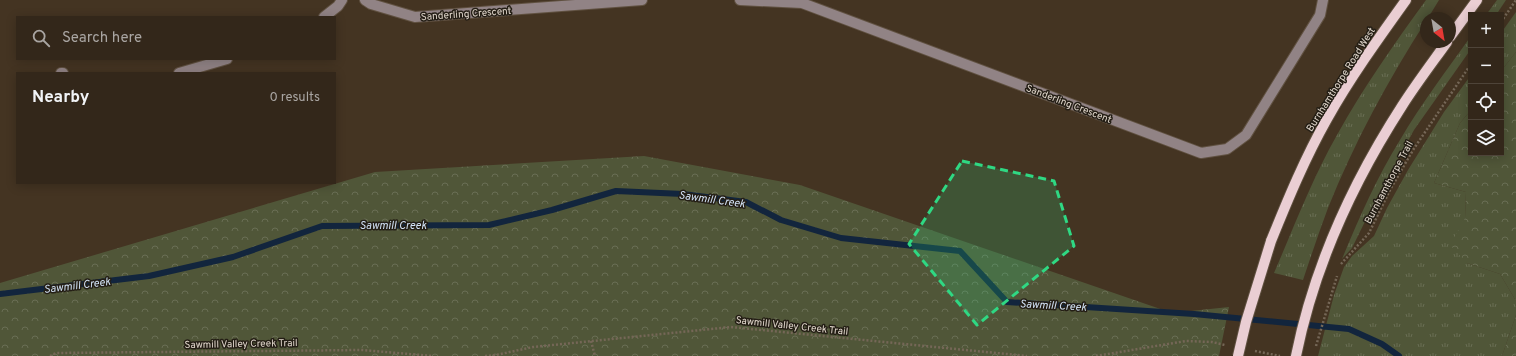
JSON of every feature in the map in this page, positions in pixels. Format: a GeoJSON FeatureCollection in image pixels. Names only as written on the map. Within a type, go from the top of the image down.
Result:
{"type":"FeatureCollection","features":[{"type":"Feature","properties":{"kind":"main road","name":"Burnhamthorpe Road West"},"geometry":{"type":"LineString","coordinates":[[1238,356],[1246,322],[1271,241],[1298,176],[1328,118],[1358,68],[1406,0]]}},
{"type":"Feature","properties":{"kind":"main road"},"geometry":{"type":"LineString","coordinates":[[1456,30],[1477,0]]}},
{"type":"Feature","properties":{"kind":"main road"},"geometry":{"type":"LineString","coordinates":[[1296,356],[1309,306],[1325,257],[1356,185],[1402,106],[1443,48]]}},
{"type":"Feature","properties":{"kind":"street"},"geometry":{"type":"LineString","coordinates":[[325,16],[338,6],[342,0]]}},
{"type":"Feature","properties":{"kind":"street","name":"Sanderling Crescent"},"geometry":{"type":"LineString","coordinates":[[365,0],[371,4],[415,17],[642,0]]}},
{"type":"Feature","properties":{"kind":"street","name":"Sanderling Crescent"},"geometry":{"type":"LineString","coordinates":[[740,0],[802,3],[1201,153],[1227,149],[1246,135],[1320,15],[1323,0]]}},
{"type":"Feature","properties":{"kind":"street"},"geometry":{"type":"LineString","coordinates":[[182,72],[224,60]]}},
{"type":"Feature","properties":{"kind":"path"},"geometry":{"type":"LineString","coordinates":[[1504,18],[1516,0]]}},
{"type":"Feature","properties":{"kind":"path","name":"Burnhamthorpe Trail"},"geometry":{"type":"LineString","coordinates":[[1316,349],[1341,263],[1369,233],[1390,190],[1413,150],[1468,68]]}},
{"type":"Feature","properties":{"kind":"path","name":"Sawmill Valley Creek Trail"},"geometry":{"type":"LineString","coordinates":[[485,356],[534,347],[731,327],[1027,356]]}},
{"type":"Feature","properties":{"kind":"path"},"geometry":{"type":"LineString","coordinates":[[590,341],[594,356]]}},
{"type":"Feature","properties":{"kind":"path"},"geometry":{"type":"LineString","coordinates":[[1096,356],[1186,341],[1212,342],[1227,345]]}},
{"type":"Feature","properties":{"kind":"path","name":"Sawmill Valley Creek Trail"},"geometry":{"type":"LineString","coordinates":[[50,356],[56,353],[362,350],[433,356]]}},
{"type":"Feature","properties":{"kind":"path"},"geometry":{"type":"LineString","coordinates":[[1250,350],[1280,356]]}},
{"type":"Feature","properties":{"kind":"highlighted area"},"geometry":{"type":"Polygon","coordinates":[[[962,161],[1054,181],[1074,246],[977,325],[909,244],[962,161]]]}},
{"type":"Feature","properties":{"kind":"green space"},"geometry":{"type":"Polygon","coordinates":[[[1426,0],[1439,0],[1432,12],[1420,12],[1420,31],[1398,66],[1360,136],[1328,208],[1303,280],[1274,273],[1311,186],[1337,135],[1357,100],[1426,0]]]}},
{"type":"Feature","properties":{"kind":"green space"},"geometry":{"type":"Polygon","coordinates":[[[1497,0],[1506,0],[1498,12],[1488,12],[1497,0]]]}},
{"type":"Feature","properties":{"kind":"green space"},"geometry":{"type":"Polygon","coordinates":[[[1516,12],[1516,52],[1504,67],[1504,48],[1504,29],[1516,12]]]}},
{"type":"Feature","properties":{"kind":"green space"},"geometry":{"type":"Polygon","coordinates":[[[1468,40],[1468,53],[1414,130],[1376,199],[1352,248],[1342,259],[1384,168],[1425,100],[1468,40]]]}},
{"type":"Feature","properties":{"kind":"green space"},"geometry":{"type":"Polygon","coordinates":[[[1516,52],[1516,301],[1500,274],[1467,263],[1450,245],[1465,218],[1466,192],[1434,183],[1460,123],[1468,114],[1468,156],[1504,156],[1504,67],[1516,52]]]}},
{"type":"Feature","properties":{"kind":"green space"},"geometry":{"type":"Polygon","coordinates":[[[1468,79],[1468,114],[1460,123],[1434,183],[1466,192],[1465,218],[1467,263],[1500,274],[1516,301],[1516,315],[1502,356],[1318,356],[1334,295],[1344,267],[1352,256],[1374,236],[1387,208],[1408,170],[1444,112],[1468,79]]]}},
{"type":"Feature","properties":{"kind":"green space"},"geometry":{"type":"Polygon","coordinates":[[[644,156],[800,185],[1172,313],[1229,307],[1219,356],[0,356],[0,283],[375,172],[644,156]]]}},
{"type":"Feature","properties":{"kind":"green space"},"geometry":{"type":"Polygon","coordinates":[[[1516,315],[1516,356],[1502,356],[1516,315]]]}},
{"type":"Feature","properties":{"kind":"waterway","name":"Sawmill Creek"},"geometry":{"type":"LineString","coordinates":[[0,294],[149,276],[233,257],[322,226],[489,225],[552,210],[616,191],[683,194],[746,202],[781,220],[841,238],[960,251],[1007,302],[1194,314],[1349,329],[1382,344],[1399,356]]}}]}
